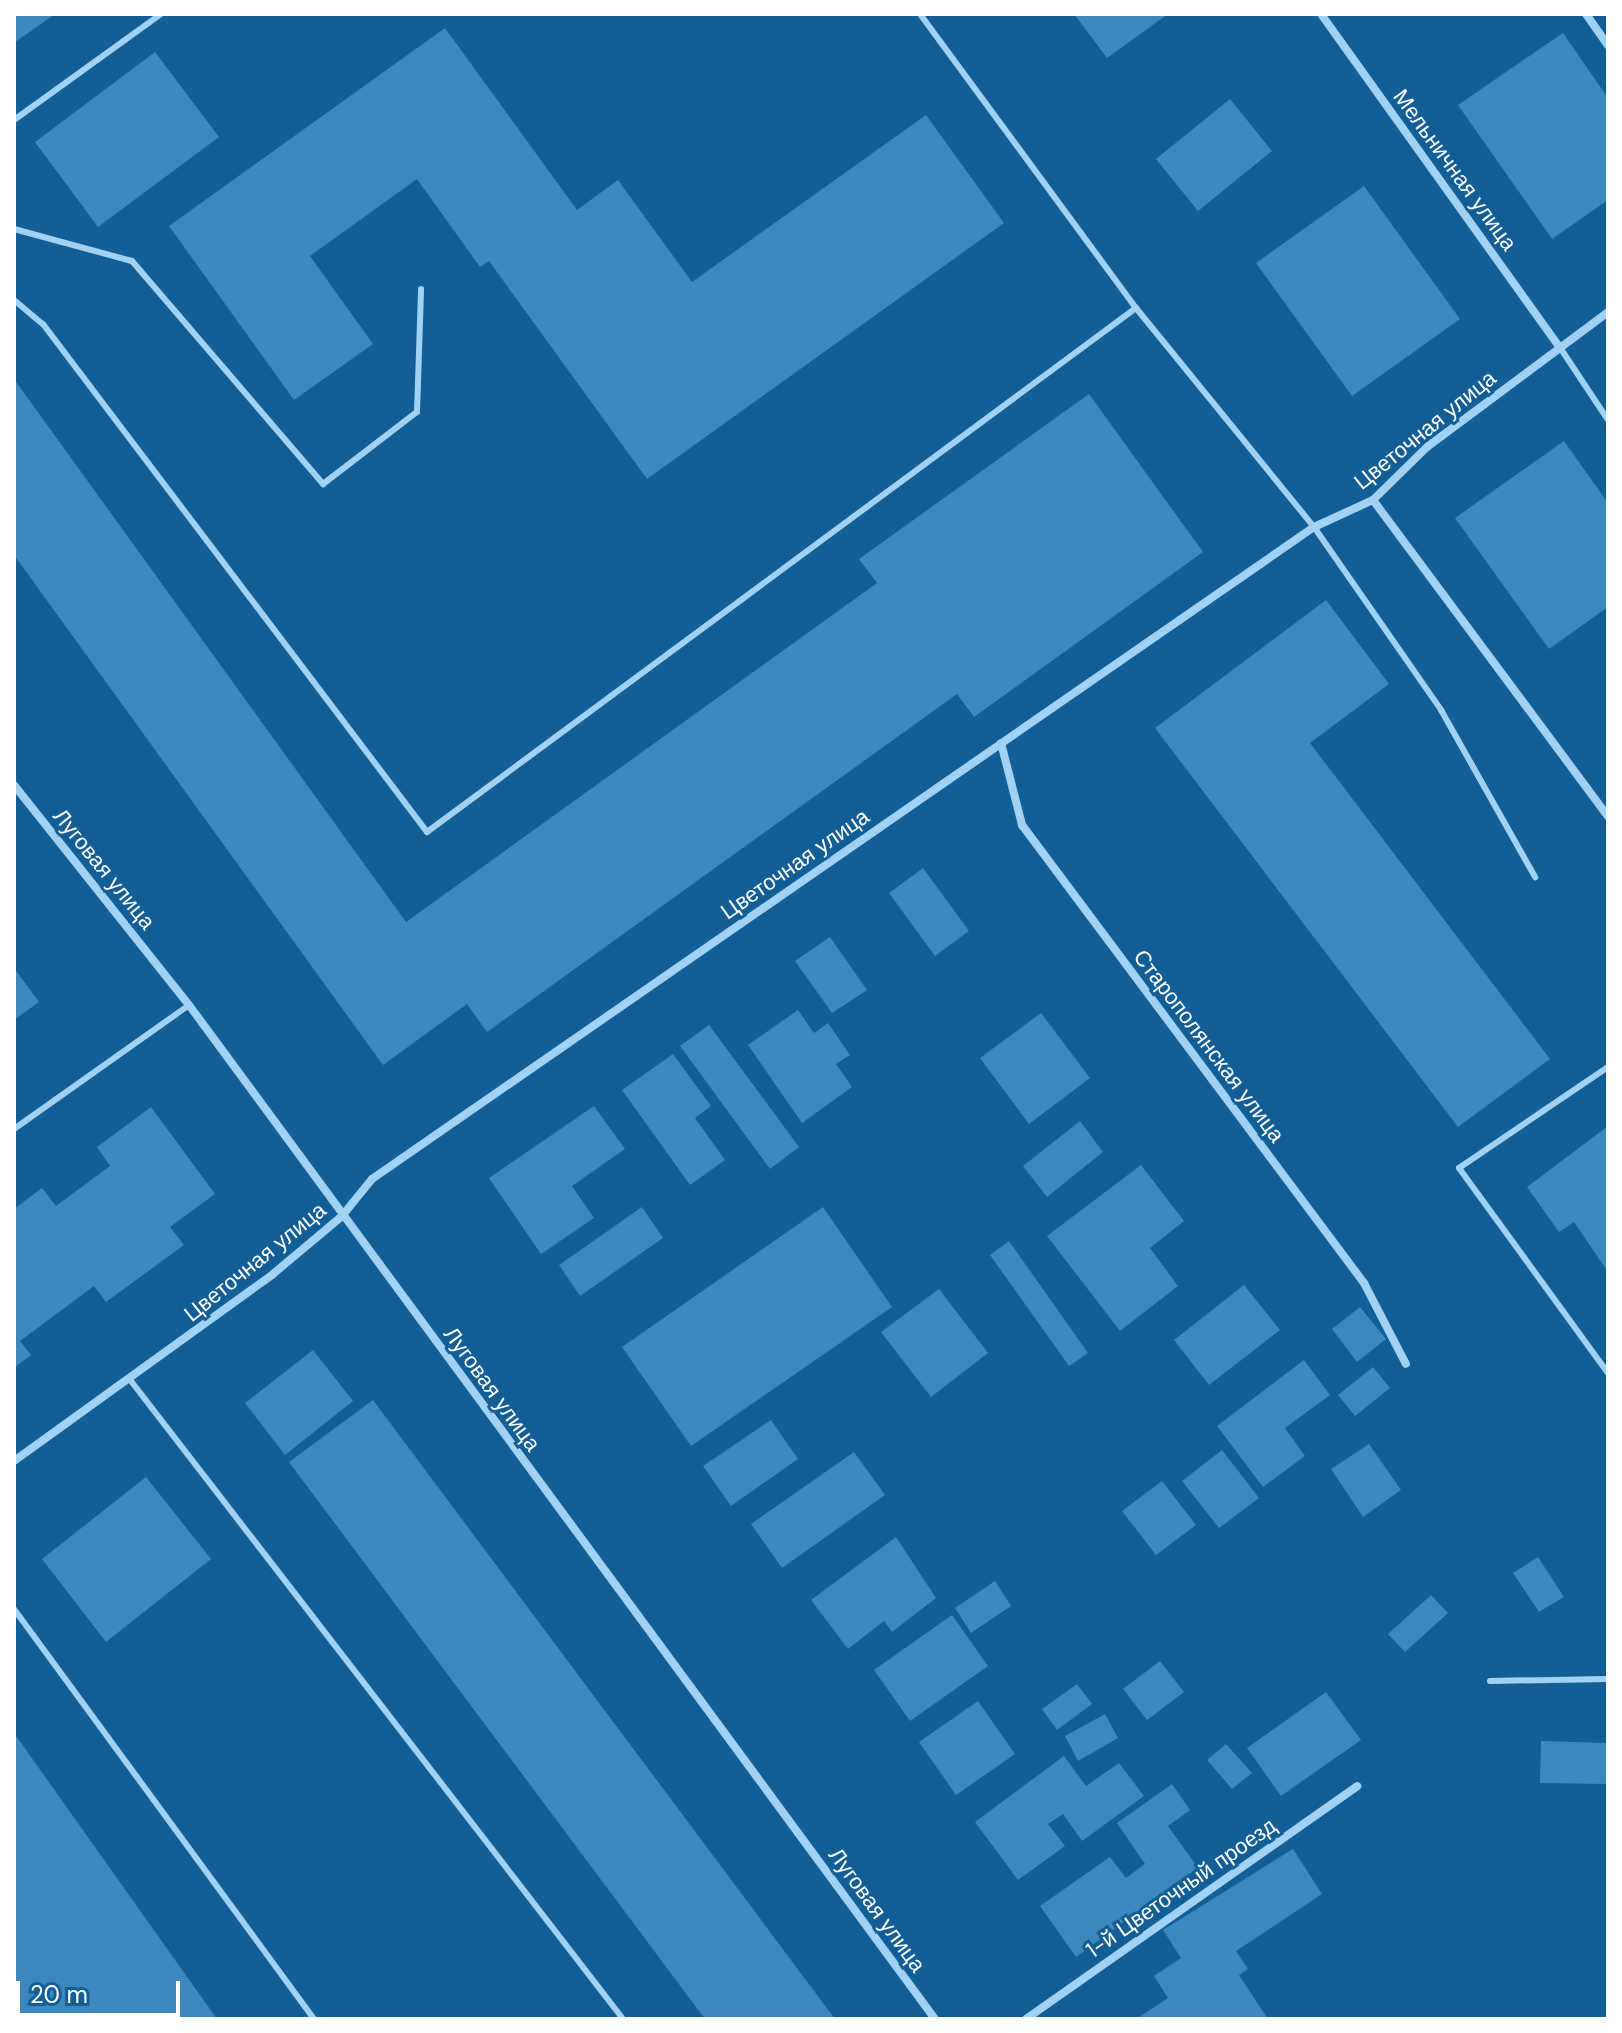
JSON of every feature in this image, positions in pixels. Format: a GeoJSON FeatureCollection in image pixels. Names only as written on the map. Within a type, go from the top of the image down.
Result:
{"type":"FeatureCollection","features":[{"type":"Feature","properties":{"kind":"street","name":"Мельничная улица"},"geometry":{"type":"LineString","coordinates":[[1321,14],[1559,346]]}},
{"type":"Feature","properties":{"kind":"street"},"geometry":{"type":"LineString","coordinates":[[1586,14],[1608,45]]}},
{"type":"Feature","properties":{"kind":"street","name":"Цветочная улица"},"geometry":{"type":"LineString","coordinates":[[14,1461],[131,1381],[342,1216],[372,1179],[1314,527],[1373,500],[1427,447],[1608,312]]}},
{"type":"Feature","properties":{"kind":"street"},"geometry":{"type":"LineString","coordinates":[[1373,500],[1608,816]]}},
{"type":"Feature","properties":{"kind":"street","name":"Старополянская улица"},"geometry":{"type":"LineString","coordinates":[[1001,743],[1022,825],[1364,1283],[1406,1364]]}},
{"type":"Feature","properties":{"kind":"street","name":"Луговая улица"},"geometry":{"type":"LineString","coordinates":[[14,785],[189,1005],[935,2019]]}},
{"type":"Feature","properties":{"kind":"street","name":"1-й Цветочный проезд"},"geometry":{"type":"LineString","coordinates":[[1026,2019],[1357,1786]]}},
{"type":"Feature","properties":{"kind":"lane"},"geometry":{"type":"LineString","coordinates":[[14,120],[161,14]]}},
{"type":"Feature","properties":{"kind":"lane"},"geometry":{"type":"LineString","coordinates":[[920,14],[1136,308],[1314,527],[1441,710],[1535,877]]}},
{"type":"Feature","properties":{"kind":"lane"},"geometry":{"type":"LineString","coordinates":[[14,229],[132,261],[323,484],[417,412],[421,289]]}},
{"type":"Feature","properties":{"kind":"lane"},"geometry":{"type":"LineString","coordinates":[[14,300],[43,324],[427,832],[1136,308]]}},
{"type":"Feature","properties":{"kind":"lane"},"geometry":{"type":"LineString","coordinates":[[1559,346],[1608,420]]}},
{"type":"Feature","properties":{"kind":"lane"},"geometry":{"type":"LineString","coordinates":[[14,1129],[189,1005]]}},
{"type":"Feature","properties":{"kind":"lane"},"geometry":{"type":"LineString","coordinates":[[1608,1067],[1459,1168],[1608,1373]]}},
{"type":"Feature","properties":{"kind":"lane"},"geometry":{"type":"LineString","coordinates":[[131,1381],[623,2019]]}},
{"type":"Feature","properties":{"kind":"lane"},"geometry":{"type":"LineString","coordinates":[[14,1609],[314,2019]]}},
{"type":"Feature","properties":{"kind":"lane"},"geometry":{"type":"LineString","coordinates":[[1490,1681],[1608,1679]]}},
{"type":"Feature","properties":{"kind":"building"},"geometry":{"type":"Polygon","coordinates":[[[14,14],[55,14],[14,43],[14,14]]]}},
{"type":"Feature","properties":{"kind":"building"},"geometry":{"type":"Polygon","coordinates":[[[1074,14],[1168,14],[1107,58],[1074,14]]]}},
{"type":"Feature","properties":{"kind":"building"},"geometry":{"type":"Polygon","coordinates":[[[445,28],[577,210],[618,180],[692,282],[926,115],[1004,223],[647,479],[489,261],[480,267],[417,179],[310,256],[373,344],[294,400],[169,226],[445,28]]]}},
{"type":"Feature","properties":{"kind":"building"},"geometry":{"type":"Polygon","coordinates":[[[1563,33],[1608,98],[1608,200],[1552,239],[1458,105],[1563,33]]]}},
{"type":"Feature","properties":{"kind":"building"},"geometry":{"type":"Polygon","coordinates":[[[155,52],[219,137],[98,227],[35,142],[155,52]]]}},
{"type":"Feature","properties":{"kind":"building"},"geometry":{"type":"Polygon","coordinates":[[[1230,99],[1272,151],[1198,211],[1156,159],[1230,99]]]}},
{"type":"Feature","properties":{"kind":"building"},"geometry":{"type":"Polygon","coordinates":[[[1364,186],[1460,319],[1352,396],[1256,263],[1364,186]]]}},
{"type":"Feature","properties":{"kind":"building"},"geometry":{"type":"Polygon","coordinates":[[[14,379],[406,922],[877,583],[859,559],[1089,394],[1203,552],[974,717],[957,694],[487,1032],[467,1004],[383,1065],[14,555],[14,379]]]}},
{"type":"Feature","properties":{"kind":"building"},"geometry":{"type":"Polygon","coordinates":[[[1564,441],[1608,503],[1608,607],[1549,649],[1455,518],[1564,441]]]}},
{"type":"Feature","properties":{"kind":"building"},"geometry":{"type":"Polygon","coordinates":[[[1326,600],[1389,684],[1310,743],[1550,1059],[1458,1127],[1155,728],[1326,600]]]}},
{"type":"Feature","properties":{"kind":"building"},"geometry":{"type":"Polygon","coordinates":[[[923,868],[969,931],[935,956],[889,893],[923,868]]]}},
{"type":"Feature","properties":{"kind":"building"},"geometry":{"type":"Polygon","coordinates":[[[830,937],[867,990],[832,1013],[795,961],[830,937]]]}},
{"type":"Feature","properties":{"kind":"building"},"geometry":{"type":"Polygon","coordinates":[[[14,968],[39,1002],[14,1020],[14,968]]]}},
{"type":"Feature","properties":{"kind":"building"},"geometry":{"type":"Polygon","coordinates":[[[798,1010],[814,1033],[828,1023],[850,1055],[836,1064],[852,1087],[802,1123],[748,1045],[798,1010]]]}},
{"type":"Feature","properties":{"kind":"building"},"geometry":{"type":"Polygon","coordinates":[[[1041,1013],[1090,1078],[1029,1124],[980,1058],[1041,1013]]]}},
{"type":"Feature","properties":{"kind":"building"},"geometry":{"type":"Polygon","coordinates":[[[709,1025],[799,1147],[770,1169],[680,1046],[709,1025]]]}},
{"type":"Feature","properties":{"kind":"building"},"geometry":{"type":"Polygon","coordinates":[[[673,1054],[711,1106],[695,1118],[725,1160],[690,1185],[622,1090],[673,1054]]]}},
{"type":"Feature","properties":{"kind":"building"},"geometry":{"type":"Polygon","coordinates":[[[594,1106],[625,1149],[572,1186],[594,1218],[541,1254],[489,1178],[594,1106]]]}},
{"type":"Feature","properties":{"kind":"building"},"geometry":{"type":"Polygon","coordinates":[[[151,1107],[215,1194],[170,1227],[184,1245],[106,1302],[94,1286],[20,1341],[31,1355],[14,1368],[14,1209],[42,1188],[56,1206],[110,1166],[97,1147],[151,1107]]]}},
{"type":"Feature","properties":{"kind":"building"},"geometry":{"type":"Polygon","coordinates":[[[1080,1121],[1103,1152],[1047,1197],[1023,1166],[1080,1121]]]}},
{"type":"Feature","properties":{"kind":"building"},"geometry":{"type":"Polygon","coordinates":[[[1608,1126],[1608,1272],[1574,1222],[1559,1232],[1527,1187],[1608,1126]]]}},
{"type":"Feature","properties":{"kind":"building"},"geometry":{"type":"Polygon","coordinates":[[[1141,1165],[1184,1221],[1150,1248],[1178,1286],[1120,1331],[1047,1236],[1141,1165]]]}},
{"type":"Feature","properties":{"kind":"building"},"geometry":{"type":"Polygon","coordinates":[[[642,1207],[663,1238],[580,1296],[559,1265],[642,1207]]]}},
{"type":"Feature","properties":{"kind":"building"},"geometry":{"type":"Polygon","coordinates":[[[823,1207],[892,1307],[691,1446],[622,1347],[823,1207]]]}},
{"type":"Feature","properties":{"kind":"building"},"geometry":{"type":"Polygon","coordinates":[[[1009,1241],[1088,1353],[1069,1366],[990,1255],[1009,1241]]]}},
{"type":"Feature","properties":{"kind":"building"},"geometry":{"type":"Polygon","coordinates":[[[1244,1285],[1280,1330],[1209,1385],[1174,1340],[1244,1285]]]}},
{"type":"Feature","properties":{"kind":"building"},"geometry":{"type":"Polygon","coordinates":[[[939,1289],[988,1353],[931,1397],[881,1332],[939,1289]]]}},
{"type":"Feature","properties":{"kind":"building"},"geometry":{"type":"Polygon","coordinates":[[[1360,1307],[1386,1339],[1357,1362],[1332,1329],[1360,1307]]]}},
{"type":"Feature","properties":{"kind":"building"},"geometry":{"type":"Polygon","coordinates":[[[313,1350],[353,1401],[285,1455],[245,1403],[313,1350]]]}},
{"type":"Feature","properties":{"kind":"building"},"geometry":{"type":"Polygon","coordinates":[[[1304,1360],[1330,1395],[1285,1428],[1305,1456],[1263,1487],[1217,1426],[1304,1360]]]}},
{"type":"Feature","properties":{"kind":"building"},"geometry":{"type":"Polygon","coordinates":[[[1373,1367],[1390,1388],[1355,1416],[1338,1395],[1373,1367]]]}},
{"type":"Feature","properties":{"kind":"building"},"geometry":{"type":"Polygon","coordinates":[[[373,1400],[835,2019],[705,2019],[289,1462],[373,1400]]]}},
{"type":"Feature","properties":{"kind":"building"},"geometry":{"type":"Polygon","coordinates":[[[771,1420],[798,1459],[731,1506],[703,1466],[771,1420]]]}},
{"type":"Feature","properties":{"kind":"building"},"geometry":{"type":"Polygon","coordinates":[[[1369,1444],[1401,1490],[1363,1517],[1331,1469],[1369,1444]]]}},
{"type":"Feature","properties":{"kind":"building"},"geometry":{"type":"Polygon","coordinates":[[[1222,1450],[1259,1498],[1219,1528],[1182,1481],[1222,1450]]]}},
{"type":"Feature","properties":{"kind":"building"},"geometry":{"type":"Polygon","coordinates":[[[854,1452],[885,1495],[782,1568],[751,1524],[854,1452]]]}},
{"type":"Feature","properties":{"kind":"building"},"geometry":{"type":"Polygon","coordinates":[[[146,1477],[211,1559],[106,1642],[42,1559],[146,1477]]]}},
{"type":"Feature","properties":{"kind":"building"},"geometry":{"type":"Polygon","coordinates":[[[1162,1481],[1196,1525],[1156,1555],[1122,1511],[1162,1481]]]}},
{"type":"Feature","properties":{"kind":"building"},"geometry":{"type":"Polygon","coordinates":[[[896,1537],[936,1598],[892,1632],[884,1621],[848,1649],[811,1600],[896,1537]]]}},
{"type":"Feature","properties":{"kind":"building"},"geometry":{"type":"Polygon","coordinates":[[[1538,1557],[1564,1597],[1539,1612],[1513,1573],[1538,1557]]]}},
{"type":"Feature","properties":{"kind":"building"},"geometry":{"type":"Polygon","coordinates":[[[995,1581],[1011,1606],[971,1633],[955,1608],[995,1581]]]}},
{"type":"Feature","properties":{"kind":"building"},"geometry":{"type":"Polygon","coordinates":[[[1431,1595],[1448,1613],[1405,1652],[1388,1634],[1431,1595]]]}},
{"type":"Feature","properties":{"kind":"building"},"geometry":{"type":"Polygon","coordinates":[[[952,1615],[988,1666],[910,1721],[874,1670],[952,1615]]]}},
{"type":"Feature","properties":{"kind":"building"},"geometry":{"type":"Polygon","coordinates":[[[1160,1661],[1184,1692],[1147,1720],[1123,1689],[1160,1661]]]}},
{"type":"Feature","properties":{"kind":"building"},"geometry":{"type":"Polygon","coordinates":[[[1077,1684],[1092,1704],[1057,1730],[1042,1709],[1077,1684]]]}},
{"type":"Feature","properties":{"kind":"building"},"geometry":{"type":"Polygon","coordinates":[[[1326,1692],[1361,1740],[1281,1796],[1247,1748],[1326,1692]]]}},
{"type":"Feature","properties":{"kind":"building"},"geometry":{"type":"Polygon","coordinates":[[[978,1701],[1015,1754],[956,1795],[919,1742],[978,1701]]]}},
{"type":"Feature","properties":{"kind":"building"},"geometry":{"type":"Polygon","coordinates":[[[1105,1714],[1118,1738],[1078,1761],[1065,1736],[1105,1714]]]}},
{"type":"Feature","properties":{"kind":"building"},"geometry":{"type":"Polygon","coordinates":[[[14,1733],[217,2019],[14,2019],[14,1733]]]}},
{"type":"Feature","properties":{"kind":"building"},"geometry":{"type":"Polygon","coordinates":[[[1541,1741],[1608,1743],[1608,1784],[1540,1783],[1541,1741]]]}},
{"type":"Feature","properties":{"kind":"building"},"geometry":{"type":"Polygon","coordinates":[[[1226,1744],[1252,1773],[1232,1789],[1207,1760],[1226,1744]]]}},
{"type":"Feature","properties":{"kind":"building"},"geometry":{"type":"Polygon","coordinates":[[[1064,1756],[1086,1786],[1119,1763],[1144,1796],[1082,1841],[1063,1814],[1048,1824],[1065,1846],[1018,1880],[975,1822],[1064,1756]]]}},
{"type":"Feature","properties":{"kind":"building"},"geometry":{"type":"Polygon","coordinates":[[[1172,1784],[1190,1810],[1168,1826],[1198,1868],[1076,1957],[1040,1906],[1110,1857],[1126,1878],[1145,1864],[1117,1823],[1172,1784]]]}},
{"type":"Feature","properties":{"kind":"building"},"geometry":{"type":"Polygon","coordinates":[[[1293,1849],[1322,1894],[1236,1951],[1248,1969],[1239,1975],[1268,2019],[1136,2019],[1168,1998],[1154,1976],[1181,1958],[1163,1930],[1293,1849]]]}}]}
